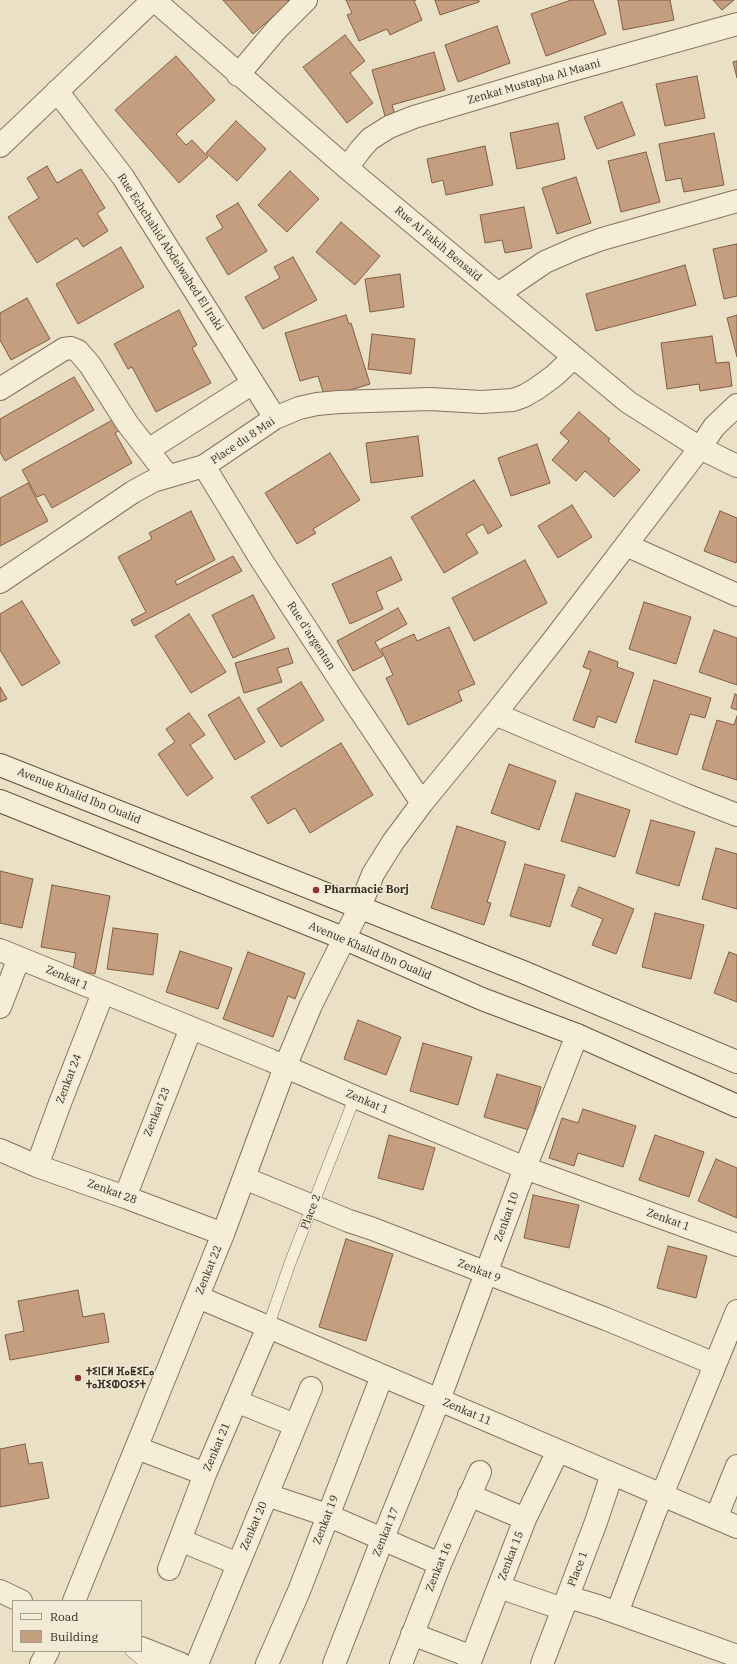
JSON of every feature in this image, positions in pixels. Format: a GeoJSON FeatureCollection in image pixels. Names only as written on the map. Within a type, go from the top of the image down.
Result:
{"type":"FeatureCollection","features":[{"type":"Feature","properties":{"kind":"street","name":"Rue Al Fakih Bensaïd"},"geometry":{"type":"LineString","coordinates":[[153,0],[347,168],[573,358],[628,402],[700,448],[737,466]]}},
{"type":"Feature","properties":{"kind":"street"},"geometry":{"type":"LineString","coordinates":[[0,146],[153,0]]}},
{"type":"Feature","properties":{"kind":"street"},"geometry":{"type":"LineString","coordinates":[[238,75],[276,30],[306,0]]}},
{"type":"Feature","properties":{"kind":"street","name":"Zenkat Mustapha Al Maani"},"geometry":{"type":"LineString","coordinates":[[347,168],[360,149],[370,139],[414,117],[565,72],[737,24]]}},
{"type":"Feature","properties":{"kind":"street","name":"Rue Echchahid Abdelwahed El Iraki"},"geometry":{"type":"LineString","coordinates":[[57,92],[123,176],[275,418]]}},
{"type":"Feature","properties":{"kind":"street"},"geometry":{"type":"LineString","coordinates":[[498,294],[546,262],[577,248],[602,239],[737,201]]}},
{"type":"Feature","properties":{"kind":"street"},"geometry":{"type":"LineString","coordinates":[[0,389],[64,349],[71,348],[78,351],[90,365],[127,423],[168,476]]}},
{"type":"Feature","properties":{"kind":"street","name":"Place du 8 Mai"},"geometry":{"type":"LineString","coordinates":[[0,582],[123,498],[153,481],[204,466],[275,418],[299,408],[339,402],[430,399],[481,402],[513,400],[536,389],[554,376],[573,358]]}},
{"type":"Feature","properties":{"kind":"street"},"geometry":{"type":"LineString","coordinates":[[148,450],[253,383]]}},
{"type":"Feature","properties":{"kind":"street","name":"Zenkat 22"},"geometry":{"type":"LineString","coordinates":[[74,1600],[223,1234],[285,1067],[311,1005],[360,907],[377,868],[393,842],[422,803],[495,714],[626,545],[700,448],[714,427],[737,405]]}},
{"type":"Feature","properties":{"kind":"street","name":"Rue d'argentan"},"geometry":{"type":"LineString","coordinates":[[204,466],[280,587],[422,803]]}},
{"type":"Feature","properties":{"kind":"street"},"geometry":{"type":"LineString","coordinates":[[626,545],[737,595]]}},
{"type":"Feature","properties":{"kind":"street"},"geometry":{"type":"LineString","coordinates":[[495,714],[592,756],[737,815]]}},
{"type":"Feature","properties":{"kind":"street","name":"Avenue Khalid Ibn Oualid"},"geometry":{"type":"LineString","coordinates":[[0,765],[523,972],[737,1062]]}},
{"type":"Feature","properties":{"kind":"street","name":"Avenue Khalid Ibn Oualid"},"geometry":{"type":"LineString","coordinates":[[0,801],[344,938],[482,999],[577,1035],[737,1106]]}},
{"type":"Feature","properties":{"kind":"street"},"geometry":{"type":"LineString","coordinates":[[0,1007],[10,954]]}},
{"type":"Feature","properties":{"kind":"street","name":"Zenkat 1"},"geometry":{"type":"LineString","coordinates":[[10,954],[525,1168],[737,1245]]}},
{"type":"Feature","properties":{"kind":"street","name":"Zenkat 24"},"geometry":{"type":"LineString","coordinates":[[37,1166],[103,993]]}},
{"type":"Feature","properties":{"kind":"street","name":"Zenkat 23"},"geometry":{"type":"LineString","coordinates":[[125,1197],[191,1028]]}},
{"type":"Feature","properties":{"kind":"street","name":"Zenkat 10"},"geometry":{"type":"LineString","coordinates":[[439,1400],[525,1168],[577,1035]]}},
{"type":"Feature","properties":{"kind":"street","name":"Zenkat 28"},"geometry":{"type":"LineString","coordinates":[[0,1150],[37,1166],[223,1234]]}},
{"type":"Feature","properties":{"kind":"street","name":"Zenkat 9"},"geometry":{"type":"LineString","coordinates":[[244,1178],[313,1207],[606,1319],[715,1364]]}},
{"type":"Feature","properties":{"kind":"street","name":"Zenkat 11"},"geometry":{"type":"LineString","coordinates":[[198,1297],[737,1527]]}},
{"type":"Feature","properties":{"kind":"street"},"geometry":{"type":"LineString","coordinates":[[617,1613],[662,1495],[737,1311]]}},
{"type":"Feature","properties":{"kind":"street","name":"Zenkat 21"},"geometry":{"type":"LineString","coordinates":[[169,1569],[205,1474],[268,1327]]}},
{"type":"Feature","properties":{"kind":"street","name":"Zenkat 19"},"geometry":{"type":"LineString","coordinates":[[267,1664],[299,1591],[382,1376]]}},
{"type":"Feature","properties":{"kind":"street","name":"Zenkat 20"},"geometry":{"type":"LineString","coordinates":[[197,1664],[311,1388]]}},
{"type":"Feature","properties":{"kind":"street","name":"Zenkat 17"},"geometry":{"type":"LineString","coordinates":[[334,1664],[439,1400]]}},
{"type":"Feature","properties":{"kind":"street"},"geometry":{"type":"LineString","coordinates":[[236,1401],[295,1426]]}},
{"type":"Feature","properties":{"kind":"street"},"geometry":{"type":"LineString","coordinates":[[137,1448],[205,1474]]}},
{"type":"Feature","properties":{"kind":"street","name":"Zenkat 15"},"geometry":{"type":"LineString","coordinates":[[471,1660],[525,1519],[558,1451]]}},
{"type":"Feature","properties":{"kind":"street"},"geometry":{"type":"LineString","coordinates":[[716,1518],[737,1466]]}},
{"type":"Feature","properties":{"kind":"street","name":"Zenkat 16"},"geometry":{"type":"LineString","coordinates":[[401,1664],[440,1564],[480,1472]]}},
{"type":"Feature","properties":{"kind":"street","name":"Place 1"},"geometry":{"type":"LineString","coordinates":[[542,1664],[596,1522],[612,1474]]}},
{"type":"Feature","properties":{"kind":"street"},"geometry":{"type":"LineString","coordinates":[[267,1495],[328,1515],[440,1564]]}},
{"type":"Feature","properties":{"kind":"street"},"geometry":{"type":"LineString","coordinates":[[469,1495],[525,1519]]}},
{"type":"Feature","properties":{"kind":"street"},"geometry":{"type":"LineString","coordinates":[[180,1540],[238,1564]]}},
{"type":"Feature","properties":{"kind":"street"},"geometry":{"type":"LineString","coordinates":[[499,1587],[565,1603],[617,1613],[737,1656]]}},
{"type":"Feature","properties":{"kind":"street"},"geometry":{"type":"LineString","coordinates":[[0,1591],[19,1600]]}},
{"type":"Feature","properties":{"kind":"street"},"geometry":{"type":"LineString","coordinates":[[412,1634],[471,1660]]}},
{"type":"Feature","properties":{"kind":"street"},"geometry":{"type":"LineString","coordinates":[[142,1648],[181,1664]]}},
{"type":"Feature","properties":{"kind":"street"},"geometry":{"type":"LineString","coordinates":[[41,1664],[47,1652]]}},
{"type":"Feature","properties":{"kind":"lane","name":"Place 2"},"geometry":{"type":"LineString","coordinates":[[268,1327],[290,1263],[355,1097]]}},
{"type":"Feature","properties":{"kind":"lane"},"geometry":{"type":"LineString","coordinates":[[132,1652],[146,1664]]}},
{"type":"Feature","properties":{"kind":"building"},"geometry":{"type":"Polygon","coordinates":[[[223,0],[288,0],[290,2],[253,34],[223,0]]]}},
{"type":"Feature","properties":{"kind":"building"},"geometry":{"type":"Polygon","coordinates":[[[346,0],[416,0],[414,1],[422,20],[390,35],[387,29],[359,41],[347,15],[352,13],[346,0]]]}},
{"type":"Feature","properties":{"kind":"building"},"geometry":{"type":"Polygon","coordinates":[[[435,0],[479,0],[479,2],[440,15],[435,0]]]}},
{"type":"Feature","properties":{"kind":"building"},"geometry":{"type":"Polygon","coordinates":[[[571,0],[593,0],[606,34],[546,56],[531,14],[571,0]]]}},
{"type":"Feature","properties":{"kind":"building"},"geometry":{"type":"Polygon","coordinates":[[[618,0],[670,0],[674,20],[623,30],[618,0]]]}},
{"type":"Feature","properties":{"kind":"building"},"geometry":{"type":"Polygon","coordinates":[[[713,0],[734,0],[722,10],[713,0]]]}},
{"type":"Feature","properties":{"kind":"building"},"geometry":{"type":"Polygon","coordinates":[[[497,26],[510,63],[458,82],[445,45],[497,26]]]}},
{"type":"Feature","properties":{"kind":"building"},"geometry":{"type":"Polygon","coordinates":[[[345,35],[365,61],[350,73],[373,103],[347,123],[303,67],[345,35]]]}},
{"type":"Feature","properties":{"kind":"building"},"geometry":{"type":"Polygon","coordinates":[[[434,52],[445,90],[392,105],[397,120],[387,123],[372,70],[434,52]]]}},
{"type":"Feature","properties":{"kind":"building"},"geometry":{"type":"Polygon","coordinates":[[[176,56],[215,100],[176,134],[186,145],[192,140],[208,157],[179,183],[115,110],[176,56]]]}},
{"type":"Feature","properties":{"kind":"building"},"geometry":{"type":"Polygon","coordinates":[[[737,61],[737,78],[733,62],[737,61]]]}},
{"type":"Feature","properties":{"kind":"building"},"geometry":{"type":"Polygon","coordinates":[[[697,76],[705,118],[665,126],[656,84],[697,76]]]}},
{"type":"Feature","properties":{"kind":"building"},"geometry":{"type":"Polygon","coordinates":[[[622,102],[635,135],[597,149],[584,117],[622,102]]]}},
{"type":"Feature","properties":{"kind":"building"},"geometry":{"type":"Polygon","coordinates":[[[236,121],[266,149],[237,181],[206,153],[236,121]]]}},
{"type":"Feature","properties":{"kind":"building"},"geometry":{"type":"Polygon","coordinates":[[[558,123],[565,159],[517,169],[510,133],[558,123]]]}},
{"type":"Feature","properties":{"kind":"building"},"geometry":{"type":"Polygon","coordinates":[[[714,133],[724,185],[684,192],[681,178],[666,181],[659,144],[714,133]]]}},
{"type":"Feature","properties":{"kind":"building"},"geometry":{"type":"Polygon","coordinates":[[[485,146],[493,185],[446,195],[443,180],[432,183],[427,159],[485,146]]]}},
{"type":"Feature","properties":{"kind":"building"},"geometry":{"type":"Polygon","coordinates":[[[646,152],[660,202],[621,212],[608,161],[646,152]]]}},
{"type":"Feature","properties":{"kind":"building"},"geometry":{"type":"Polygon","coordinates":[[[47,166],[57,183],[81,169],[105,208],[97,213],[108,231],[83,247],[77,238],[37,263],[8,217],[39,198],[27,178],[47,166]]]}},
{"type":"Feature","properties":{"kind":"building"},"geometry":{"type":"Polygon","coordinates":[[[290,171],[319,199],[287,232],[258,205],[290,171]]]}},
{"type":"Feature","properties":{"kind":"building"},"geometry":{"type":"Polygon","coordinates":[[[576,177],[591,223],[557,234],[542,188],[576,177]]]}},
{"type":"Feature","properties":{"kind":"building"},"geometry":{"type":"Polygon","coordinates":[[[238,203],[267,251],[228,275],[206,238],[223,228],[216,216],[238,203]]]}},
{"type":"Feature","properties":{"kind":"building"},"geometry":{"type":"Polygon","coordinates":[[[524,207],[532,248],[505,253],[502,240],[485,243],[480,215],[524,207]]]}},
{"type":"Feature","properties":{"kind":"building"},"geometry":{"type":"Polygon","coordinates":[[[341,222],[380,256],[355,285],[316,252],[341,222]]]}},
{"type":"Feature","properties":{"kind":"building"},"geometry":{"type":"Polygon","coordinates":[[[737,244],[737,296],[724,299],[713,249],[737,244]]]}},
{"type":"Feature","properties":{"kind":"building"},"geometry":{"type":"Polygon","coordinates":[[[121,247],[144,287],[78,324],[56,284],[121,247]]]}},
{"type":"Feature","properties":{"kind":"building"},"geometry":{"type":"Polygon","coordinates":[[[293,257],[317,300],[263,329],[245,297],[280,278],[274,267],[293,257]]]}},
{"type":"Feature","properties":{"kind":"building"},"geometry":{"type":"Polygon","coordinates":[[[685,265],[696,305],[596,331],[586,294],[685,265]]]}},
{"type":"Feature","properties":{"kind":"building"},"geometry":{"type":"Polygon","coordinates":[[[400,274],[404,307],[370,312],[365,279],[400,274]]]}},
{"type":"Feature","properties":{"kind":"building"},"geometry":{"type":"Polygon","coordinates":[[[27,298],[50,339],[11,360],[0,340],[0,313],[27,298]]]}},
{"type":"Feature","properties":{"kind":"building"},"geometry":{"type":"Polygon","coordinates":[[[179,310],[197,345],[192,348],[211,383],[156,412],[132,367],[128,369],[114,344],[179,310]]]}},
{"type":"Feature","properties":{"kind":"building"},"geometry":{"type":"Polygon","coordinates":[[[346,315],[349,324],[351,323],[370,384],[325,398],[318,376],[300,381],[285,333],[346,315]]]}},
{"type":"Feature","properties":{"kind":"building"},"geometry":{"type":"Polygon","coordinates":[[[737,315],[737,357],[727,318],[737,315]]]}},
{"type":"Feature","properties":{"kind":"building"},"geometry":{"type":"Polygon","coordinates":[[[372,334],[415,339],[411,374],[368,369],[372,334]]]}},
{"type":"Feature","properties":{"kind":"building"},"geometry":{"type":"Polygon","coordinates":[[[712,336],[716,363],[729,362],[732,386],[700,391],[699,384],[667,389],[661,343],[712,336]]]}},
{"type":"Feature","properties":{"kind":"building"},"geometry":{"type":"Polygon","coordinates":[[[74,377],[94,410],[5,461],[0,452],[0,419],[74,377]]]}},
{"type":"Feature","properties":{"kind":"building"},"geometry":{"type":"Polygon","coordinates":[[[579,412],[610,439],[608,441],[640,470],[614,497],[585,471],[576,481],[552,460],[569,441],[560,433],[579,412]]]}},
{"type":"Feature","properties":{"kind":"building"},"geometry":{"type":"Polygon","coordinates":[[[116,418],[122,429],[115,433],[132,463],[52,508],[44,494],[37,497],[22,470],[116,418]]]}},
{"type":"Feature","properties":{"kind":"building"},"geometry":{"type":"Polygon","coordinates":[[[418,436],[423,476],[371,483],[366,443],[418,436]]]}},
{"type":"Feature","properties":{"kind":"building"},"geometry":{"type":"Polygon","coordinates":[[[537,444],[550,483],[511,496],[498,458],[537,444]]]}},
{"type":"Feature","properties":{"kind":"building"},"geometry":{"type":"Polygon","coordinates":[[[330,453],[360,500],[313,529],[316,533],[297,544],[265,493],[330,453]]]}},
{"type":"Feature","properties":{"kind":"building"},"geometry":{"type":"Polygon","coordinates":[[[474,480],[502,526],[488,534],[483,524],[466,534],[478,553],[444,573],[411,517],[474,480]]]}},
{"type":"Feature","properties":{"kind":"building"},"geometry":{"type":"Polygon","coordinates":[[[28,483],[48,521],[0,546],[0,498],[28,483]]]}},
{"type":"Feature","properties":{"kind":"building"},"geometry":{"type":"Polygon","coordinates":[[[572,505],[592,537],[558,558],[538,526],[572,505]]]}},
{"type":"Feature","properties":{"kind":"building"},"geometry":{"type":"Polygon","coordinates":[[[191,511],[215,560],[175,581],[177,585],[233,556],[242,571],[134,626],[131,620],[146,612],[118,557],[152,539],[149,533],[191,511]]]}},
{"type":"Feature","properties":{"kind":"building"},"geometry":{"type":"Polygon","coordinates":[[[720,511],[737,518],[736,563],[704,551],[720,511]]]}},
{"type":"Feature","properties":{"kind":"building"},"geometry":{"type":"Polygon","coordinates":[[[391,557],[402,580],[376,592],[383,609],[350,624],[332,584],[391,557]]]}},
{"type":"Feature","properties":{"kind":"building"},"geometry":{"type":"Polygon","coordinates":[[[525,560],[547,603],[474,641],[452,598],[525,560]]]}},
{"type":"Feature","properties":{"kind":"building"},"geometry":{"type":"Polygon","coordinates":[[[253,595],[275,638],[233,658],[212,615],[253,595]]]}},
{"type":"Feature","properties":{"kind":"building"},"geometry":{"type":"Polygon","coordinates":[[[22,601],[60,663],[22,686],[0,650],[0,614],[22,601]]]}},
{"type":"Feature","properties":{"kind":"building"},"geometry":{"type":"Polygon","coordinates":[[[644,602],[691,617],[676,664],[629,649],[644,602]]]}},
{"type":"Feature","properties":{"kind":"building"},"geometry":{"type":"Polygon","coordinates":[[[398,608],[407,624],[375,642],[383,656],[353,671],[337,641],[398,608]]]}},
{"type":"Feature","properties":{"kind":"building"},"geometry":{"type":"Polygon","coordinates":[[[189,614],[226,672],[191,693],[155,636],[189,614]]]}},
{"type":"Feature","properties":{"kind":"building"},"geometry":{"type":"Polygon","coordinates":[[[449,627],[475,684],[458,691],[462,701],[408,725],[386,678],[393,675],[381,649],[414,634],[417,641],[449,627]]]}},
{"type":"Feature","properties":{"kind":"building"},"geometry":{"type":"Polygon","coordinates":[[[714,630],[737,638],[737,685],[699,672],[714,630]]]}},
{"type":"Feature","properties":{"kind":"building"},"geometry":{"type":"Polygon","coordinates":[[[288,648],[293,663],[277,668],[282,682],[244,693],[235,663],[288,648]]]}},
{"type":"Feature","properties":{"kind":"building"},"geometry":{"type":"Polygon","coordinates":[[[589,651],[618,662],[617,667],[634,673],[616,723],[598,716],[594,728],[573,720],[591,670],[583,667],[589,651]]]}},
{"type":"Feature","properties":{"kind":"building"},"geometry":{"type":"Polygon","coordinates":[[[654,680],[711,698],[705,718],[690,714],[677,755],[635,742],[654,680]]]}},
{"type":"Feature","properties":{"kind":"building"},"geometry":{"type":"Polygon","coordinates":[[[301,682],[324,720],[281,747],[257,709],[301,682]]]}},
{"type":"Feature","properties":{"kind":"building"},"geometry":{"type":"Polygon","coordinates":[[[0,687],[7,699],[0,702],[0,687]]]}},
{"type":"Feature","properties":{"kind":"building"},"geometry":{"type":"Polygon","coordinates":[[[735,694],[737,695],[737,710],[731,708],[735,694]]]}},
{"type":"Feature","properties":{"kind":"building"},"geometry":{"type":"Polygon","coordinates":[[[239,697],[265,742],[235,760],[208,715],[239,697]]]}},
{"type":"Feature","properties":{"kind":"building"},"geometry":{"type":"Polygon","coordinates":[[[189,713],[205,735],[190,745],[213,778],[187,796],[158,754],[175,742],[166,729],[189,713]]]}},
{"type":"Feature","properties":{"kind":"building"},"geometry":{"type":"Polygon","coordinates":[[[737,716],[737,780],[702,769],[717,720],[734,725],[737,716]]]}},
{"type":"Feature","properties":{"kind":"building"},"geometry":{"type":"Polygon","coordinates":[[[341,743],[373,795],[310,833],[295,808],[268,824],[251,797],[341,743]]]}},
{"type":"Feature","properties":{"kind":"building"},"geometry":{"type":"Polygon","coordinates":[[[509,764],[556,781],[539,830],[491,813],[509,764]]]}},
{"type":"Feature","properties":{"kind":"building"},"geometry":{"type":"Polygon","coordinates":[[[576,793],[630,810],[615,857],[561,841],[576,793]]]}},
{"type":"Feature","properties":{"kind":"building"},"geometry":{"type":"Polygon","coordinates":[[[651,820],[695,832],[679,886],[636,873],[651,820]]]}},
{"type":"Feature","properties":{"kind":"building"},"geometry":{"type":"Polygon","coordinates":[[[457,826],[506,842],[487,902],[491,903],[484,925],[431,908],[457,826]]]}},
{"type":"Feature","properties":{"kind":"building"},"geometry":{"type":"Polygon","coordinates":[[[716,848],[737,854],[737,909],[702,899],[716,848]]]}},
{"type":"Feature","properties":{"kind":"building"},"geometry":{"type":"Polygon","coordinates":[[[525,864],[565,875],[550,927],[510,916],[525,864]]]}},
{"type":"Feature","properties":{"kind":"building"},"geometry":{"type":"Polygon","coordinates":[[[0,871],[33,879],[22,928],[0,923],[0,871]]]}},
{"type":"Feature","properties":{"kind":"building"},"geometry":{"type":"Polygon","coordinates":[[[52,885],[110,896],[95,974],[73,970],[76,953],[41,947],[52,885]]]}},
{"type":"Feature","properties":{"kind":"building"},"geometry":{"type":"Polygon","coordinates":[[[579,887],[634,909],[616,954],[592,945],[603,919],[571,906],[579,887]]]}},
{"type":"Feature","properties":{"kind":"building"},"geometry":{"type":"Polygon","coordinates":[[[655,913],[704,925],[691,979],[642,967],[655,913]]]}},
{"type":"Feature","properties":{"kind":"building"},"geometry":{"type":"Polygon","coordinates":[[[113,928],[158,934],[153,975],[107,969],[113,928]]]}},
{"type":"Feature","properties":{"kind":"building"},"geometry":{"type":"Polygon","coordinates":[[[180,951],[232,968],[218,1009],[166,992],[180,951]]]}},
{"type":"Feature","properties":{"kind":"building"},"geometry":{"type":"Polygon","coordinates":[[[248,952],[305,973],[295,999],[288,996],[273,1037],[223,1019],[248,952]]]}},
{"type":"Feature","properties":{"kind":"building"},"geometry":{"type":"Polygon","coordinates":[[[729,952],[737,955],[737,1002],[714,993],[729,952]]]}},
{"type":"Feature","properties":{"kind":"building"},"geometry":{"type":"Polygon","coordinates":[[[358,1020],[401,1037],[386,1075],[344,1059],[358,1020]]]}},
{"type":"Feature","properties":{"kind":"building"},"geometry":{"type":"Polygon","coordinates":[[[423,1043],[472,1057],[458,1105],[410,1091],[423,1043]]]}},
{"type":"Feature","properties":{"kind":"building"},"geometry":{"type":"Polygon","coordinates":[[[497,1074],[541,1087],[529,1130],[484,1117],[497,1074]]]}},
{"type":"Feature","properties":{"kind":"building"},"geometry":{"type":"Polygon","coordinates":[[[583,1109],[636,1126],[623,1167],[578,1153],[574,1166],[549,1158],[562,1118],[578,1123],[583,1109]]]}},
{"type":"Feature","properties":{"kind":"building"},"geometry":{"type":"Polygon","coordinates":[[[389,1135],[435,1148],[423,1190],[378,1178],[389,1135]]]}},
{"type":"Feature","properties":{"kind":"building"},"geometry":{"type":"Polygon","coordinates":[[[655,1135],[704,1152],[689,1197],[639,1180],[655,1135]]]}},
{"type":"Feature","properties":{"kind":"building"},"geometry":{"type":"Polygon","coordinates":[[[716,1159],[737,1168],[737,1218],[698,1201],[716,1159]]]}},
{"type":"Feature","properties":{"kind":"building"},"geometry":{"type":"Polygon","coordinates":[[[533,1195],[579,1205],[569,1248],[524,1238],[533,1195]]]}},
{"type":"Feature","properties":{"kind":"building"},"geometry":{"type":"Polygon","coordinates":[[[346,1239],[393,1254],[366,1341],[319,1327],[346,1239]]]}},
{"type":"Feature","properties":{"kind":"building"},"geometry":{"type":"Polygon","coordinates":[[[668,1246],[707,1256],[696,1298],[657,1288],[668,1246]]]}},
{"type":"Feature","properties":{"kind":"building"},"geometry":{"type":"Polygon","coordinates":[[[78,1290],[83,1317],[104,1313],[109,1342],[10,1360],[5,1335],[24,1331],[18,1301],[78,1290]]]}},
{"type":"Feature","properties":{"kind":"building"},"geometry":{"type":"Polygon","coordinates":[[[25,1444],[29,1464],[42,1462],[49,1498],[0,1507],[0,1449],[25,1444]]]}},
{"type":"Feature","properties":{"kind":"place","name":"Pharmacie Borj"},"geometry":{"type":"Point","coordinates":[316,890]}},
{"type":"Feature","properties":{"kind":"place","name":"ⵜⵉⵏⵎⵍ ⴼⴰⵟⵉⵎⴰ ⵜⴰⴼⵉⵀⵔⵉⵢⵜ"},"geometry":{"type":"Point","coordinates":[78,1378]}}]}
